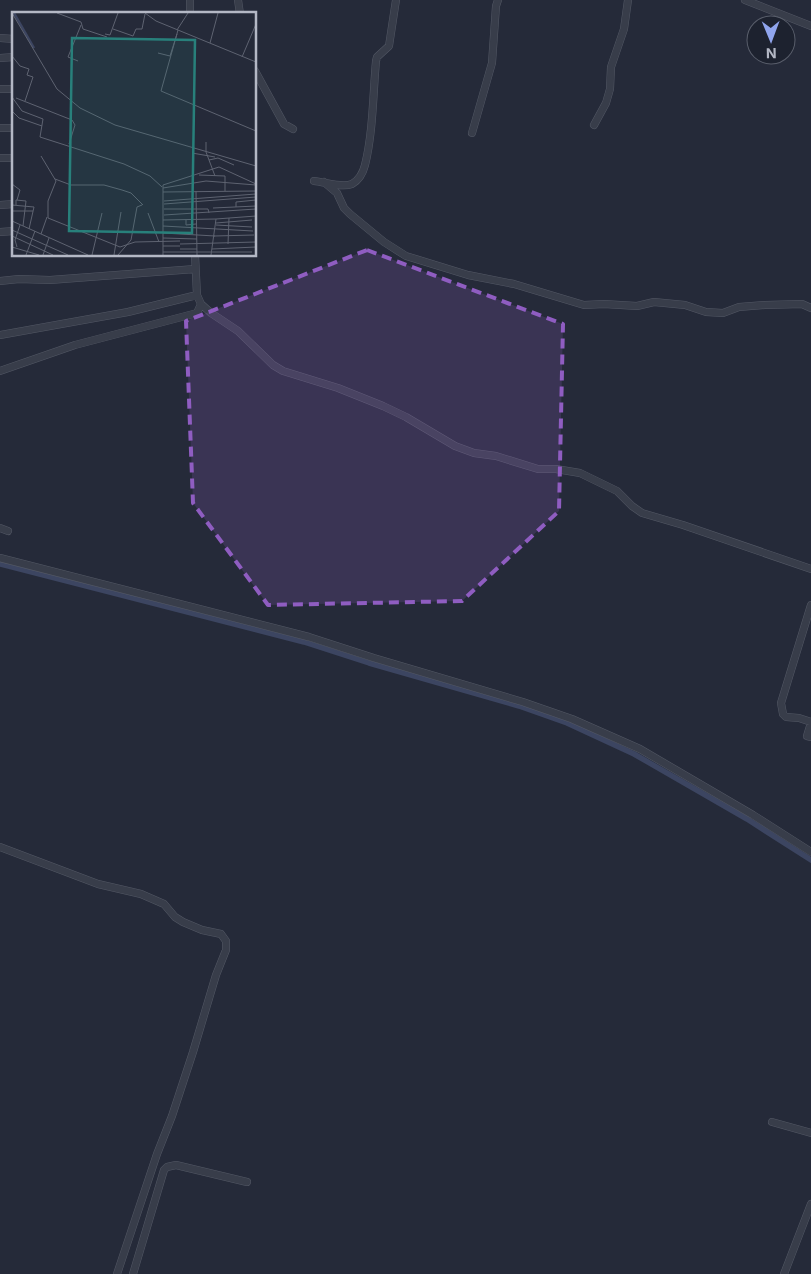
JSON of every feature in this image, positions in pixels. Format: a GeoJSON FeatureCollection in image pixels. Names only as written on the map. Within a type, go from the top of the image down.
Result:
{"type":"FeatureCollection","features":[{"type":"Feature","properties":{"kind":"street"},"geometry":{"type":"LineString","coordinates":[[314,181],[345,186],[353,183],[360,177],[365,166],[371,124],[376,61],[377,57],[389,46],[396,0]]}},
{"type":"Feature","properties":{"kind":"street"},"geometry":{"type":"LineString","coordinates":[[472,133],[492,63],[498,0]]}},
{"type":"Feature","properties":{"kind":"street"},"geometry":{"type":"LineString","coordinates":[[594,125],[606,103],[610,89],[611,67],[624,29],[628,0]]}},
{"type":"Feature","properties":{"kind":"street"},"geometry":{"type":"LineString","coordinates":[[746,0],[811,26]]}},
{"type":"Feature","properties":{"kind":"street"},"geometry":{"type":"LineString","coordinates":[[256,73],[284,124],[293,129]]}},
{"type":"Feature","properties":{"kind":"street"},"geometry":{"type":"LineString","coordinates":[[324,182],[337,193],[344,208],[350,214],[384,242],[406,256],[468,275],[514,284],[584,306],[604,304],[637,306],[654,302],[684,304],[706,312],[723,312],[765,305],[802,304],[811,308]]}},
{"type":"Feature","properties":{"kind":"street"},"geometry":{"type":"LineString","coordinates":[[195,256],[197,295],[201,304],[238,331],[273,365],[283,372],[338,388],[383,406],[406,417],[455,446],[474,453],[496,456],[538,469],[556,469],[580,473],[617,491],[642,513],[683,524],[811,569]]}},
{"type":"Feature","properties":{"kind":"street"},"geometry":{"type":"LineString","coordinates":[[0,281],[19,279],[50,280],[195,269]]}},
{"type":"Feature","properties":{"kind":"street"},"geometry":{"type":"LineString","coordinates":[[0,335],[128,312],[197,295]]}},
{"type":"Feature","properties":{"kind":"street"},"geometry":{"type":"LineString","coordinates":[[0,371],[97,338],[193,315],[199,310],[201,304]]}},
{"type":"Feature","properties":{"kind":"street"},"geometry":{"type":"LineString","coordinates":[[0,528],[8,531]]}},
{"type":"Feature","properties":{"kind":"street"},"geometry":{"type":"LineString","coordinates":[[0,558],[309,637],[523,702],[572,719],[640,750],[811,852]]}},
{"type":"Feature","properties":{"kind":"street"},"geometry":{"type":"LineString","coordinates":[[811,605],[781,703],[783,714],[786,717],[799,718],[811,722],[807,736],[811,737]]}},
{"type":"Feature","properties":{"kind":"street"},"geometry":{"type":"LineString","coordinates":[[0,847],[98,884],[149,897],[164,904],[175,917],[183,922],[202,930],[222,934],[226,944],[226,950],[216,975],[190,1062],[116,1274]]}},
{"type":"Feature","properties":{"kind":"street"},"geometry":{"type":"LineString","coordinates":[[772,1122],[811,1133]]}},
{"type":"Feature","properties":{"kind":"street"},"geometry":{"type":"LineString","coordinates":[[133,1274],[164,1170],[167,1166],[176,1165],[247,1182]]}},
{"type":"Feature","properties":{"kind":"street"},"geometry":{"type":"LineString","coordinates":[[784,1274],[811,1204]]}},
{"type":"Feature","properties":{"kind":"highlighted area"},"geometry":{"type":"Polygon","coordinates":[[[367,250],[563,324],[559,511],[462,601],[268,605],[193,503],[186,321],[367,250]]]}},
{"type":"Feature","properties":{"kind":"waterway"},"geometry":{"type":"LineString","coordinates":[[0,564],[304,642],[369,663],[519,706],[567,723],[634,754],[747,819],[811,860]]}}]}
